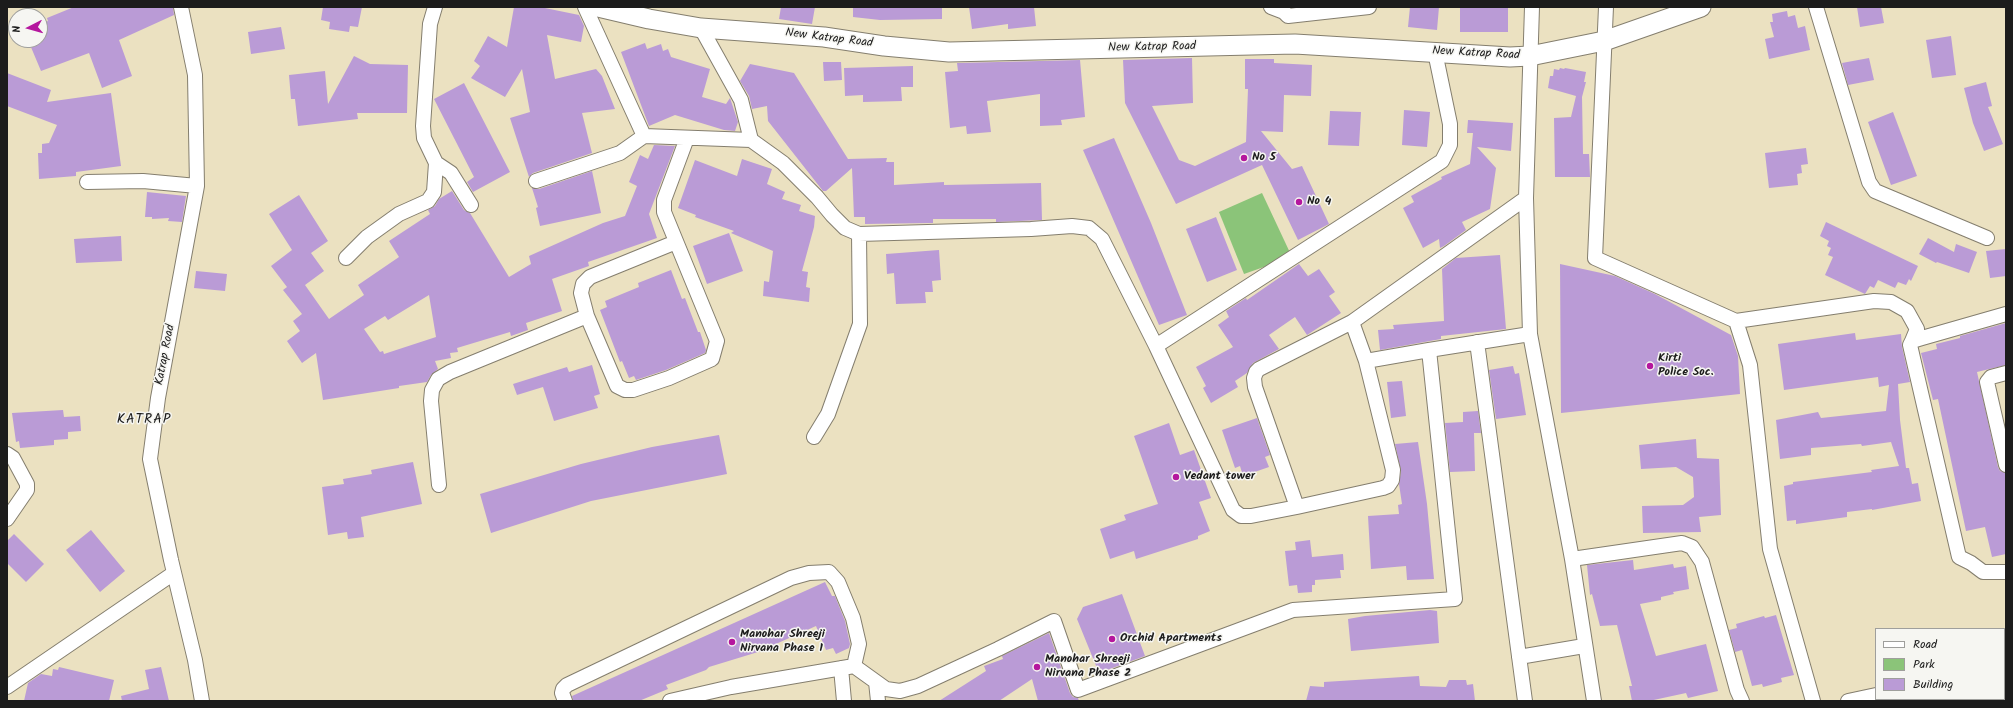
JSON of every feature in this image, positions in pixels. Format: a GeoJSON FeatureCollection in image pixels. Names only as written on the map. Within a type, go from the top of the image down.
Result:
{"type":"FeatureCollection","features":[{"type":"Feature","properties":{"kind":"street","name":"Katrap Road"},"geometry":{"type":"LineString","coordinates":[[181,7],[194,75],[197,186],[158,398],[150,459],[174,573],[195,660],[202,701]]}},
{"type":"Feature","properties":{"kind":"street"},"geometry":{"type":"LineString","coordinates":[[346,258],[368,237],[399,214],[428,201],[434,192],[436,163],[424,138],[423,126],[430,24],[435,7]]}},
{"type":"Feature","properties":{"kind":"street"},"geometry":{"type":"LineString","coordinates":[[585,7],[644,136]]}},
{"type":"Feature","properties":{"kind":"street","name":"New Katrap Road"},"geometry":{"type":"LineString","coordinates":[[598,7],[649,19],[701,28],[824,37],[884,46],[949,52],[1295,44],[1530,56],[1604,41],[1701,7]]}},
{"type":"Feature","properties":{"kind":"street"},"geometry":{"type":"LineString","coordinates":[[1271,7],[1284,12],[1288,16],[1369,7]]}},
{"type":"Feature","properties":{"kind":"street"},"geometry":{"type":"LineString","coordinates":[[1532,7],[1526,198],[1530,334],[1572,558],[1584,646],[1594,701]]}},
{"type":"Feature","properties":{"kind":"street"},"geometry":{"type":"LineString","coordinates":[[1606,7],[1595,258],[1736,321],[1874,301],[1891,302],[1908,310],[1917,329],[1910,345],[1911,350],[1959,557],[1984,572],[2006,572]]}},
{"type":"Feature","properties":{"kind":"street"},"geometry":{"type":"LineString","coordinates":[[1816,7],[1869,182],[1875,191],[1987,238]]}},
{"type":"Feature","properties":{"kind":"street"},"geometry":{"type":"LineString","coordinates":[[701,28],[741,100],[751,140]]}},
{"type":"Feature","properties":{"kind":"street"},"geometry":{"type":"LineString","coordinates":[[1156,346],[1442,161],[1450,145],[1450,124],[1435,52]]}},
{"type":"Feature","properties":{"kind":"street"},"geometry":{"type":"LineString","coordinates":[[536,181],[620,153],[644,136],[751,140],[783,163],[845,228],[859,234],[1032,229],[1072,226],[1089,228],[1102,239],[1156,346],[1233,510],[1241,516],[1251,516],[1297,507],[1383,488],[1388,486],[1392,480],[1393,470],[1366,361],[1352,322]]}},
{"type":"Feature","properties":{"kind":"street"},"geometry":{"type":"LineString","coordinates":[[676,242],[590,277],[583,284],[582,293],[587,316],[617,386],[625,390],[633,390],[669,378],[712,359],[717,341],[664,212],[664,200],[687,138]]}},
{"type":"Feature","properties":{"kind":"street"},"geometry":{"type":"LineString","coordinates":[[436,163],[451,173],[471,206]]}},
{"type":"Feature","properties":{"kind":"street"},"geometry":{"type":"LineString","coordinates":[[87,182],[143,181],[197,186]]}},
{"type":"Feature","properties":{"kind":"street"},"geometry":{"type":"LineString","coordinates":[[1297,507],[1255,386],[1254,378],[1259,369],[1352,322],[1526,198]]}},
{"type":"Feature","properties":{"kind":"street"},"geometry":{"type":"LineString","coordinates":[[814,437],[828,414],[860,324],[859,234]]}},
{"type":"Feature","properties":{"kind":"street"},"geometry":{"type":"LineString","coordinates":[[1912,341],[2006,314]]}},
{"type":"Feature","properties":{"kind":"street"},"geometry":{"type":"LineString","coordinates":[[439,485],[431,401],[432,390],[438,379],[450,372],[587,316]]}},
{"type":"Feature","properties":{"kind":"street"},"geometry":{"type":"LineString","coordinates":[[1736,321],[1750,365],[1770,549],[1813,701]]}},
{"type":"Feature","properties":{"kind":"street"},"geometry":{"type":"LineString","coordinates":[[1366,361],[1530,334]]}},
{"type":"Feature","properties":{"kind":"street"},"geometry":{"type":"LineString","coordinates":[[1478,342],[1525,701]]}},
{"type":"Feature","properties":{"kind":"street"},"geometry":{"type":"LineString","coordinates":[[670,701],[731,687],[847,667],[886,689],[900,691],[918,686],[998,650],[1054,621],[1080,695],[1293,610],[1455,599],[1429,350]]}},
{"type":"Feature","properties":{"kind":"street"},"geometry":{"type":"LineString","coordinates":[[2006,373],[1991,376],[1988,380],[2001,423],[2006,465]]}},
{"type":"Feature","properties":{"kind":"street"},"geometry":{"type":"LineString","coordinates":[[7,454],[13,458],[27,484],[27,490],[7,519]]}},
{"type":"Feature","properties":{"kind":"street"},"geometry":{"type":"LineString","coordinates":[[1572,558],[1682,543],[1692,548],[1702,562],[1737,690],[1742,701]]}},
{"type":"Feature","properties":{"kind":"street"},"geometry":{"type":"LineString","coordinates":[[565,701],[562,693],[563,689],[567,685],[791,578],[809,573],[829,572],[838,582],[853,618],[859,644],[847,667],[844,701]]}},
{"type":"Feature","properties":{"kind":"street"},"geometry":{"type":"LineString","coordinates":[[7,687],[174,573]]}},
{"type":"Feature","properties":{"kind":"street"},"geometry":{"type":"LineString","coordinates":[[1519,657],[1584,646]]}},
{"type":"Feature","properties":{"kind":"street"},"geometry":{"type":"LineString","coordinates":[[876,682],[878,701]]}},
{"type":"Feature","properties":{"kind":"street"},"geometry":{"type":"LineString","coordinates":[[1848,701],[1875,695]]}},
{"type":"Feature","properties":{"kind":"green space"},"geometry":{"type":"Polygon","coordinates":[[[1262,193],[1292,257],[1244,274],[1219,212],[1262,193]]]}},
{"type":"Feature","properties":{"kind":"building"},"geometry":{"type":"Polygon","coordinates":[[[74,7],[173,7],[174,15],[119,40],[132,76],[102,88],[89,53],[41,71],[31,48],[48,48],[48,18],[74,7]]]}},
{"type":"Feature","properties":{"kind":"building"},"geometry":{"type":"Polygon","coordinates":[[[323,7],[362,7],[358,27],[350,26],[349,32],[329,29],[330,22],[321,20],[323,7]]]}},
{"type":"Feature","properties":{"kind":"building"},"geometry":{"type":"Polygon","coordinates":[[[514,7],[540,7],[579,15],[584,26],[581,42],[547,35],[555,79],[596,69],[602,76],[615,109],[582,113],[592,153],[533,173],[529,177],[510,118],[530,112],[522,69],[505,97],[471,78],[480,66],[474,61],[488,36],[507,47],[514,7]]]}},
{"type":"Feature","properties":{"kind":"building"},"geometry":{"type":"Polygon","coordinates":[[[781,7],[815,7],[812,24],[779,19],[781,7]]]}},
{"type":"Feature","properties":{"kind":"building"},"geometry":{"type":"Polygon","coordinates":[[[853,7],[942,7],[942,19],[880,20],[853,17],[853,7]]]}},
{"type":"Feature","properties":{"kind":"building"},"geometry":{"type":"Polygon","coordinates":[[[969,7],[1034,7],[1036,26],[1008,29],[1008,24],[972,29],[969,7]]]}},
{"type":"Feature","properties":{"kind":"building"},"geometry":{"type":"Polygon","coordinates":[[[1410,7],[1439,7],[1437,30],[1408,27],[1410,7]]]}},
{"type":"Feature","properties":{"kind":"building"},"geometry":{"type":"Polygon","coordinates":[[[1460,7],[1508,7],[1508,32],[1460,32],[1460,7]]]}},
{"type":"Feature","properties":{"kind":"building"},"geometry":{"type":"Polygon","coordinates":[[[1857,7],[1881,7],[1884,23],[1860,27],[1857,7]]]}},
{"type":"Feature","properties":{"kind":"building"},"geometry":{"type":"Polygon","coordinates":[[[1787,11],[1788,17],[1795,15],[1798,28],[1805,26],[1810,50],[1769,59],[1765,39],[1774,37],[1770,22],[1773,22],[1772,14],[1787,11]]]}},
{"type":"Feature","properties":{"kind":"building"},"geometry":{"type":"Polygon","coordinates":[[[281,27],[285,49],[251,54],[248,32],[281,27]]]}},
{"type":"Feature","properties":{"kind":"building"},"geometry":{"type":"Polygon","coordinates":[[[1951,36],[1956,75],[1932,78],[1926,40],[1951,36]]]}},
{"type":"Feature","properties":{"kind":"building"},"geometry":{"type":"Polygon","coordinates":[[[645,43],[647,49],[661,44],[663,51],[668,49],[671,57],[710,69],[702,97],[726,104],[730,98],[738,122],[735,131],[724,130],[675,115],[649,126],[621,52],[645,43]]]}},
{"type":"Feature","properties":{"kind":"building"},"geometry":{"type":"Polygon","coordinates":[[[354,56],[370,64],[408,65],[407,113],[357,113],[358,119],[298,126],[295,99],[291,99],[289,75],[325,71],[328,104],[354,56]]]}},
{"type":"Feature","properties":{"kind":"building"},"geometry":{"type":"Polygon","coordinates":[[[1192,58],[1193,103],[1152,106],[1179,160],[1195,166],[1246,142],[1248,89],[1245,89],[1245,59],[1274,59],[1274,63],[1312,65],[1311,96],[1284,95],[1283,132],[1261,131],[1292,169],[1302,166],[1329,224],[1298,240],[1262,165],[1176,204],[1125,103],[1123,60],[1192,58]]]}},
{"type":"Feature","properties":{"kind":"building"},"geometry":{"type":"Polygon","coordinates":[[[1869,58],[1874,80],[1848,85],[1842,63],[1869,58]]]}},
{"type":"Feature","properties":{"kind":"building"},"geometry":{"type":"Polygon","coordinates":[[[1080,60],[1085,117],[1061,120],[1062,125],[1040,126],[1040,94],[987,101],[991,132],[967,134],[966,126],[950,128],[945,72],[958,71],[957,63],[1080,60]]]}},
{"type":"Feature","properties":{"kind":"building"},"geometry":{"type":"Polygon","coordinates":[[[823,62],[841,62],[842,80],[824,81],[823,62]]]}},
{"type":"Feature","properties":{"kind":"building"},"geometry":{"type":"Polygon","coordinates":[[[750,64],[794,73],[848,159],[887,158],[886,162],[894,162],[894,185],[944,182],[944,185],[1041,183],[1042,220],[996,222],[996,219],[933,219],[933,223],[865,224],[865,217],[854,217],[852,168],[826,191],[823,191],[768,121],[767,106],[752,109],[749,96],[740,81],[750,64]]]}},
{"type":"Feature","properties":{"kind":"building"},"geometry":{"type":"Polygon","coordinates":[[[913,66],[913,87],[901,87],[902,101],[863,102],[863,95],[845,96],[844,68],[913,66]]]}},
{"type":"Feature","properties":{"kind":"building"},"geometry":{"type":"Polygon","coordinates":[[[1560,68],[1586,72],[1584,82],[1586,82],[1582,97],[1583,154],[1589,154],[1590,177],[1555,177],[1554,118],[1571,117],[1576,96],[1548,88],[1550,76],[1553,76],[1554,69],[1559,70],[1560,68]]]}},
{"type":"Feature","properties":{"kind":"building"},"geometry":{"type":"Polygon","coordinates":[[[7,73],[51,90],[47,102],[111,93],[121,166],[76,172],[76,176],[39,179],[38,153],[42,153],[42,144],[49,143],[57,125],[7,106],[7,73]]]}},
{"type":"Feature","properties":{"kind":"building"},"geometry":{"type":"Polygon","coordinates":[[[1986,82],[1992,106],[1988,107],[2003,144],[1984,151],[1973,123],[1964,88],[1986,82]]]}},
{"type":"Feature","properties":{"kind":"building"},"geometry":{"type":"Polygon","coordinates":[[[464,83],[510,172],[473,192],[467,182],[474,177],[434,99],[464,83]]]}},
{"type":"Feature","properties":{"kind":"building"},"geometry":{"type":"Polygon","coordinates":[[[1404,110],[1430,112],[1427,147],[1402,145],[1404,110]]]}},
{"type":"Feature","properties":{"kind":"building"},"geometry":{"type":"Polygon","coordinates":[[[1330,111],[1361,112],[1359,146],[1328,145],[1330,111]]]}},
{"type":"Feature","properties":{"kind":"building"},"geometry":{"type":"Polygon","coordinates":[[[1893,112],[1917,176],[1891,185],[1868,122],[1893,112]]]}},
{"type":"Feature","properties":{"kind":"building"},"geometry":{"type":"Polygon","coordinates":[[[1468,120],[1513,123],[1511,151],[1477,147],[1496,168],[1490,209],[1462,222],[1466,230],[1444,246],[1440,248],[1439,239],[1423,248],[1403,208],[1414,202],[1411,196],[1442,179],[1441,177],[1470,164],[1473,133],[1467,133],[1468,120]]]}},
{"type":"Feature","properties":{"kind":"building"},"geometry":{"type":"Polygon","coordinates":[[[1114,138],[1151,223],[1187,315],[1159,325],[1083,150],[1114,138]]]}},
{"type":"Feature","properties":{"kind":"building"},"geometry":{"type":"Polygon","coordinates":[[[654,145],[675,146],[649,214],[657,238],[588,262],[589,266],[552,279],[562,311],[526,323],[528,330],[511,336],[510,332],[457,348],[458,352],[450,353],[451,358],[435,361],[438,369],[431,375],[427,382],[323,400],[316,353],[302,363],[287,341],[300,331],[293,321],[302,314],[283,290],[287,287],[271,266],[292,250],[269,214],[299,195],[328,241],[311,253],[324,271],[305,285],[329,319],[364,295],[358,285],[399,257],[389,241],[430,214],[428,210],[435,206],[439,199],[452,191],[464,210],[470,213],[509,277],[531,264],[529,256],[603,223],[625,216],[637,186],[629,182],[640,155],[648,159],[654,145]],[[429,295],[388,320],[385,316],[364,329],[380,352],[383,351],[384,354],[436,337],[429,295]]]}},
{"type":"Feature","properties":{"kind":"building"},"geometry":{"type":"Polygon","coordinates":[[[1806,148],[1808,164],[1801,165],[1802,173],[1797,174],[1798,185],[1769,188],[1765,153],[1806,148]]]}},
{"type":"Feature","properties":{"kind":"building"},"geometry":{"type":"Polygon","coordinates":[[[742,159],[772,169],[767,184],[785,192],[782,199],[801,205],[799,211],[815,216],[814,227],[802,271],[808,272],[806,287],[810,288],[809,302],[763,296],[764,281],[769,282],[773,251],[731,233],[734,231],[695,217],[696,215],[678,208],[695,160],[737,176],[742,159]]]}},
{"type":"Feature","properties":{"kind":"building"},"geometry":{"type":"Polygon","coordinates":[[[592,171],[601,213],[540,226],[536,208],[538,207],[532,188],[539,189],[592,171]]]}},
{"type":"Feature","properties":{"kind":"building"},"geometry":{"type":"Polygon","coordinates":[[[147,192],[186,196],[182,222],[168,221],[169,218],[152,219],[152,217],[145,217],[147,192]]]}},
{"type":"Feature","properties":{"kind":"building"},"geometry":{"type":"Polygon","coordinates":[[[1216,217],[1237,270],[1207,282],[1186,229],[1216,217]]]}},
{"type":"Feature","properties":{"kind":"building"},"geometry":{"type":"Polygon","coordinates":[[[1826,222],[1918,266],[1911,281],[1909,279],[1906,285],[1898,282],[1895,288],[1878,280],[1874,288],[1870,286],[1865,294],[1825,275],[1833,257],[1828,255],[1831,248],[1827,246],[1829,241],[1820,236],[1826,222]]]}},
{"type":"Feature","properties":{"kind":"building"},"geometry":{"type":"Polygon","coordinates":[[[729,233],[743,271],[707,284],[693,246],[729,233]]]}},
{"type":"Feature","properties":{"kind":"building"},"geometry":{"type":"Polygon","coordinates":[[[121,236],[122,261],[76,263],[74,239],[121,236]]]}},
{"type":"Feature","properties":{"kind":"building"},"geometry":{"type":"Polygon","coordinates":[[[1928,238],[1954,252],[1956,244],[1977,252],[1969,273],[1937,262],[1936,263],[1919,254],[1928,238]]]}},
{"type":"Feature","properties":{"kind":"building"},"geometry":{"type":"Polygon","coordinates":[[[2006,249],[2006,276],[1990,278],[1986,251],[2006,249]]]}},
{"type":"Feature","properties":{"kind":"building"},"geometry":{"type":"Polygon","coordinates":[[[939,250],[941,280],[932,281],[933,292],[925,292],[926,303],[896,304],[894,273],[887,274],[886,254],[939,250]]]}},
{"type":"Feature","properties":{"kind":"building"},"geometry":{"type":"Polygon","coordinates":[[[1500,255],[1506,329],[1441,336],[1441,339],[1380,350],[1378,330],[1394,329],[1393,325],[1444,321],[1442,269],[1456,258],[1500,255]]]}},
{"type":"Feature","properties":{"kind":"building"},"geometry":{"type":"Polygon","coordinates":[[[1299,264],[1308,276],[1319,269],[1335,292],[1329,296],[1341,313],[1307,335],[1295,317],[1269,335],[1279,349],[1253,363],[1247,373],[1235,381],[1238,387],[1211,403],[1203,388],[1206,386],[1196,367],[1233,347],[1218,325],[1229,317],[1226,311],[1246,298],[1247,300],[1299,264]]]}},
{"type":"Feature","properties":{"kind":"building","name":"Kirti Police Soc."},"geometry":{"type":"Polygon","coordinates":[[[1560,264],[1615,276],[1655,294],[1731,335],[1738,356],[1740,394],[1561,413],[1560,264]]]}},
{"type":"Feature","properties":{"kind":"building"},"geometry":{"type":"Polygon","coordinates":[[[671,270],[682,299],[685,298],[698,332],[700,332],[706,350],[705,353],[666,370],[636,380],[634,376],[629,378],[622,361],[620,362],[600,310],[607,307],[605,301],[639,287],[638,283],[671,270]]]}},
{"type":"Feature","properties":{"kind":"building"},"geometry":{"type":"Polygon","coordinates":[[[196,271],[227,274],[225,291],[194,288],[196,271]]]}},
{"type":"Feature","properties":{"kind":"building"},"geometry":{"type":"Polygon","coordinates":[[[2006,323],[2006,365],[1977,372],[1998,467],[2000,471],[2006,473],[2006,554],[1992,557],[1985,527],[1966,531],[1938,399],[1933,400],[1921,353],[1937,349],[1936,344],[2006,323]]]}},
{"type":"Feature","properties":{"kind":"building"},"geometry":{"type":"Polygon","coordinates":[[[1855,333],[1856,340],[1901,334],[1902,347],[1910,382],[1898,384],[1900,420],[1906,468],[1909,468],[1912,484],[1918,483],[1921,501],[1872,510],[1847,512],[1847,517],[1796,524],[1796,520],[1787,521],[1784,486],[1793,484],[1793,482],[1872,472],[1871,470],[1899,466],[1891,442],[1862,446],[1861,444],[1811,448],[1811,455],[1780,459],[1776,420],[1818,412],[1821,418],[1886,411],[1889,385],[1879,387],[1878,377],[1784,390],[1778,344],[1855,333]]]}},
{"type":"Feature","properties":{"kind":"building"},"geometry":{"type":"Polygon","coordinates":[[[592,365],[600,394],[594,396],[598,408],[554,421],[543,387],[517,395],[513,384],[567,367],[569,372],[592,365]]]}},
{"type":"Feature","properties":{"kind":"building"},"geometry":{"type":"Polygon","coordinates":[[[1513,366],[1515,374],[1519,373],[1526,415],[1496,419],[1489,370],[1513,366]]]}},
{"type":"Feature","properties":{"kind":"building"},"geometry":{"type":"Polygon","coordinates":[[[1402,381],[1406,416],[1391,418],[1387,382],[1402,381]]]}},
{"type":"Feature","properties":{"kind":"building"},"geometry":{"type":"Polygon","coordinates":[[[63,410],[64,417],[80,416],[81,431],[68,432],[68,439],[54,440],[54,445],[20,448],[19,441],[16,442],[12,413],[63,410]]]}},
{"type":"Feature","properties":{"kind":"building"},"geometry":{"type":"Polygon","coordinates":[[[1478,411],[1481,433],[1474,433],[1475,471],[1450,472],[1445,423],[1463,422],[1463,412],[1478,411]]]}},
{"type":"Feature","properties":{"kind":"building"},"geometry":{"type":"Polygon","coordinates":[[[1257,418],[1270,455],[1265,457],[1269,467],[1243,476],[1240,466],[1235,468],[1222,430],[1257,418]]]}},
{"type":"Feature","properties":{"kind":"building","name":"Vedant tower"},"geometry":{"type":"Polygon","coordinates":[[[1169,423],[1180,455],[1194,450],[1211,498],[1199,502],[1210,531],[1198,536],[1198,539],[1136,559],[1134,551],[1110,559],[1100,529],[1126,520],[1124,515],[1158,504],[1134,436],[1169,423]]]}},
{"type":"Feature","properties":{"kind":"building"},"geometry":{"type":"Polygon","coordinates":[[[719,435],[727,474],[591,501],[491,533],[480,494],[581,464],[652,447],[719,435]]]}},
{"type":"Feature","properties":{"kind":"building"},"geometry":{"type":"Polygon","coordinates":[[[1696,439],[1697,458],[1719,459],[1721,515],[1699,517],[1701,532],[1643,533],[1642,506],[1683,505],[1694,497],[1693,477],[1676,467],[1641,469],[1639,445],[1696,439]]]}},
{"type":"Feature","properties":{"kind":"building"},"geometry":{"type":"Polygon","coordinates":[[[1418,442],[1427,504],[1434,579],[1407,580],[1406,566],[1371,569],[1368,516],[1399,514],[1398,505],[1402,504],[1399,484],[1401,471],[1395,444],[1418,442]]]}},
{"type":"Feature","properties":{"kind":"building"},"geometry":{"type":"Polygon","coordinates":[[[413,462],[422,504],[361,517],[364,537],[348,539],[347,532],[328,535],[322,487],[344,484],[343,479],[372,474],[371,470],[413,462]]]}},
{"type":"Feature","properties":{"kind":"building"},"geometry":{"type":"Polygon","coordinates":[[[91,530],[125,571],[100,592],[66,550],[91,530]]]}},
{"type":"Feature","properties":{"kind":"building"},"geometry":{"type":"Polygon","coordinates":[[[14,534],[44,564],[26,582],[7,563],[7,541],[14,534]]]}},
{"type":"Feature","properties":{"kind":"building"},"geometry":{"type":"Polygon","coordinates":[[[1310,540],[1312,557],[1343,554],[1344,570],[1340,570],[1341,578],[1315,580],[1315,585],[1312,585],[1312,592],[1298,593],[1297,585],[1289,586],[1285,551],[1296,550],[1295,542],[1310,540]]]}},
{"type":"Feature","properties":{"kind":"building"},"geometry":{"type":"Polygon","coordinates":[[[1633,560],[1634,570],[1673,564],[1674,568],[1686,566],[1689,589],[1673,592],[1674,594],[1661,597],[1661,600],[1640,604],[1656,656],[1706,644],[1718,691],[1688,698],[1686,693],[1649,701],[1632,701],[1629,686],[1632,686],[1617,625],[1600,626],[1592,594],[1590,595],[1587,565],[1633,560]]]}},
{"type":"Feature","properties":{"kind":"building","name":"Manohar Shreeji Nirvana Phase 1"},"geometry":{"type":"Polygon","coordinates":[[[825,582],[832,596],[835,596],[845,621],[850,644],[849,648],[836,654],[833,648],[826,650],[816,626],[758,652],[709,667],[706,670],[666,685],[668,689],[639,701],[573,701],[572,696],[825,582]]]}},
{"type":"Feature","properties":{"kind":"building","name":"Orchid Apartments"},"geometry":{"type":"Polygon","coordinates":[[[1122,594],[1145,656],[1099,673],[1077,619],[1083,607],[1122,594]]]}},
{"type":"Feature","properties":{"kind":"building"},"geometry":{"type":"Polygon","coordinates":[[[1430,610],[1437,611],[1439,643],[1351,651],[1348,619],[1430,610]]]}},
{"type":"Feature","properties":{"kind":"building"},"geometry":{"type":"Polygon","coordinates":[[[1776,615],[1794,675],[1781,678],[1782,682],[1763,687],[1762,684],[1752,686],[1742,650],[1735,652],[1729,630],[1737,628],[1736,624],[1764,616],[1765,618],[1776,615]]]}},
{"type":"Feature","properties":{"kind":"building","name":"Manohar Shreeji Nirvana Phase 2"},"geometry":{"type":"Polygon","coordinates":[[[1049,633],[1070,693],[1073,697],[1078,698],[1079,701],[1038,701],[1032,679],[999,701],[939,701],[986,671],[984,666],[1003,659],[1002,656],[1049,633]]]}},
{"type":"Feature","properties":{"kind":"building"},"geometry":{"type":"Polygon","coordinates":[[[59,667],[114,680],[109,701],[24,701],[28,683],[41,674],[52,676],[53,669],[58,670],[59,667]]]}},
{"type":"Feature","properties":{"kind":"building"},"geometry":{"type":"Polygon","coordinates":[[[161,667],[169,701],[122,701],[121,696],[149,689],[145,670],[161,667]]]}},
{"type":"Feature","properties":{"kind":"building"},"geometry":{"type":"Polygon","coordinates":[[[1419,676],[1420,686],[1446,687],[1449,680],[1466,680],[1467,685],[1473,684],[1475,701],[1306,701],[1310,686],[1324,687],[1324,682],[1419,676]]]}},
{"type":"Feature","properties":{"kind":"place","name":"No 5"},"geometry":{"type":"Point","coordinates":[1244,158]}},
{"type":"Feature","properties":{"kind":"place","name":"No 4"},"geometry":{"type":"Point","coordinates":[1299,202]}},
{"type":"Feature","properties":{"kind":"place","name":"Kirti Police Soc."},"geometry":{"type":"Point","coordinates":[1650,366]}},
{"type":"Feature","properties":{"kind":"place","name":"Vedant tower"},"geometry":{"type":"Point","coordinates":[1176,477]}},
{"type":"Feature","properties":{"kind":"place","name":"Orchid Apartments"},"geometry":{"type":"Point","coordinates":[1112,639]}},
{"type":"Feature","properties":{"kind":"place","name":"Manohar Shreeji Nirvana Phase 1"},"geometry":{"type":"Point","coordinates":[732,642]}},
{"type":"Feature","properties":{"kind":"place","name":"Manohar Shreeji Nirvana Phase 2"},"geometry":{"type":"Point","coordinates":[1037,667]}},
{"type":"Feature","properties":{"kind":"district","name":"KATRAP"},"geometry":{"type":"Point","coordinates":[144,421]}}]}
